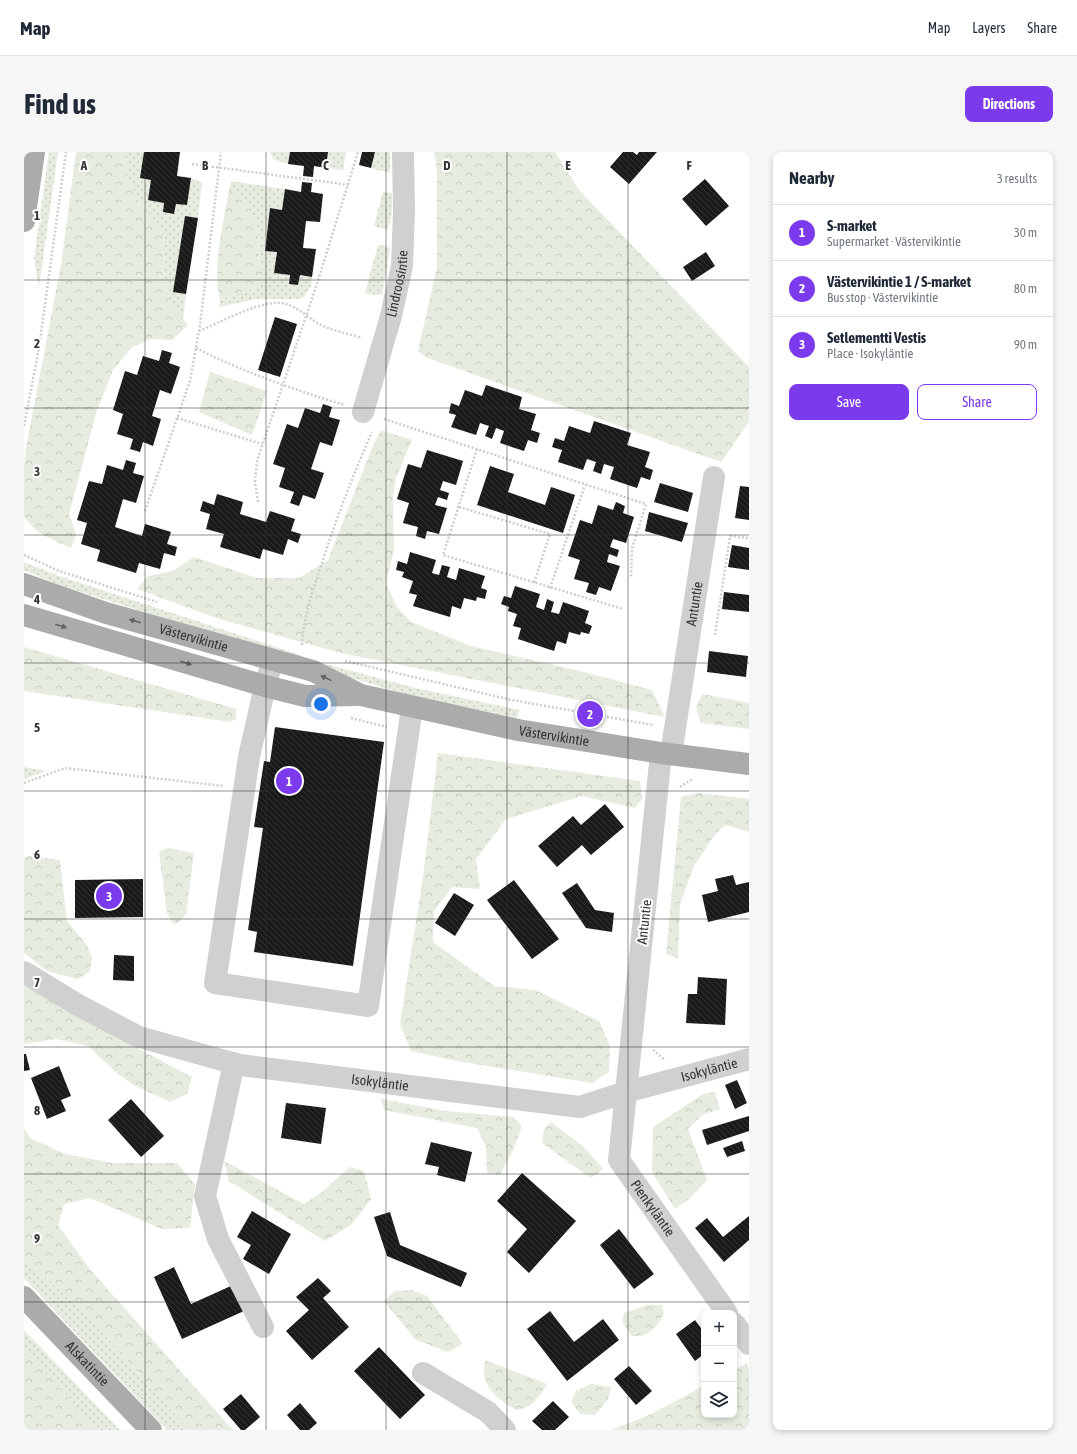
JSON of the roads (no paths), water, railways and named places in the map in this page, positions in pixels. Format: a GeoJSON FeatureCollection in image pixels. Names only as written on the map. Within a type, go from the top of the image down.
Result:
{"type":"FeatureCollection","features":[{"type":"Feature","properties":{"kind":"main road"},"geometry":{"type":"LineString","coordinates":[[24,221],[34,152]]}},
{"type":"Feature","properties":{"kind":"main road","name":"Västervikintie"},"geometry":{"type":"LineString","coordinates":[[24,584],[106,613],[313,671],[361,696]]}},
{"type":"Feature","properties":{"kind":"main road","name":"Västervikintie"},"geometry":{"type":"LineString","coordinates":[[24,615],[265,686],[305,696],[361,696],[518,730],[666,754],[749,764]]}},
{"type":"Feature","properties":{"kind":"main road","name":"Alskatintie"},"geometry":{"type":"LineString","coordinates":[[24,1298],[151,1430]]}},
{"type":"Feature","properties":{"kind":"street","name":"Lindroosintie"},"geometry":{"type":"LineString","coordinates":[[371,414],[383,344],[402,266],[404,211],[403,152]]}},
{"type":"Feature","properties":{"kind":"street","name":"Antuntie"},"geometry":{"type":"LineString","coordinates":[[626,1092],[666,754],[675,729],[714,477]]}},
{"type":"Feature","properties":{"kind":"street"},"geometry":{"type":"LineString","coordinates":[[273,660],[265,686],[249,757],[215,983],[368,1006],[412,708]]}},
{"type":"Feature","properties":{"kind":"street","name":"Isokyläntie"},"geometry":{"type":"LineString","coordinates":[[24,972],[78,1005],[138,1037],[234,1063],[580,1107],[626,1092],[749,1059]]}},
{"type":"Feature","properties":{"kind":"street"},"geometry":{"type":"LineString","coordinates":[[234,1063],[205,1196],[218,1239],[263,1327]]}},
{"type":"Feature","properties":{"kind":"street","name":"Pienkyläntie"},"geometry":{"type":"LineString","coordinates":[[626,1092],[619,1160],[725,1310]]}},
{"type":"Feature","properties":{"kind":"street"},"geometry":{"type":"LineString","coordinates":[[737,1327],[749,1344]]}},
{"type":"Feature","properties":{"kind":"street"},"geometry":{"type":"LineString","coordinates":[[423,1374],[488,1412],[505,1430]]}},
{"type":"Feature","properties":{"kind":"place","name":"Västervikintie 1 / S-market"},"geometry":{"type":"Point","coordinates":[590,714]}},
{"type":"Feature","properties":{"kind":"place","name":"S-market"},"geometry":{"type":"Point","coordinates":[289,781]}},
{"type":"Feature","properties":{"kind":"place","name":"Setlementti Vestis"},"geometry":{"type":"Point","coordinates":[109,896]}}]}
